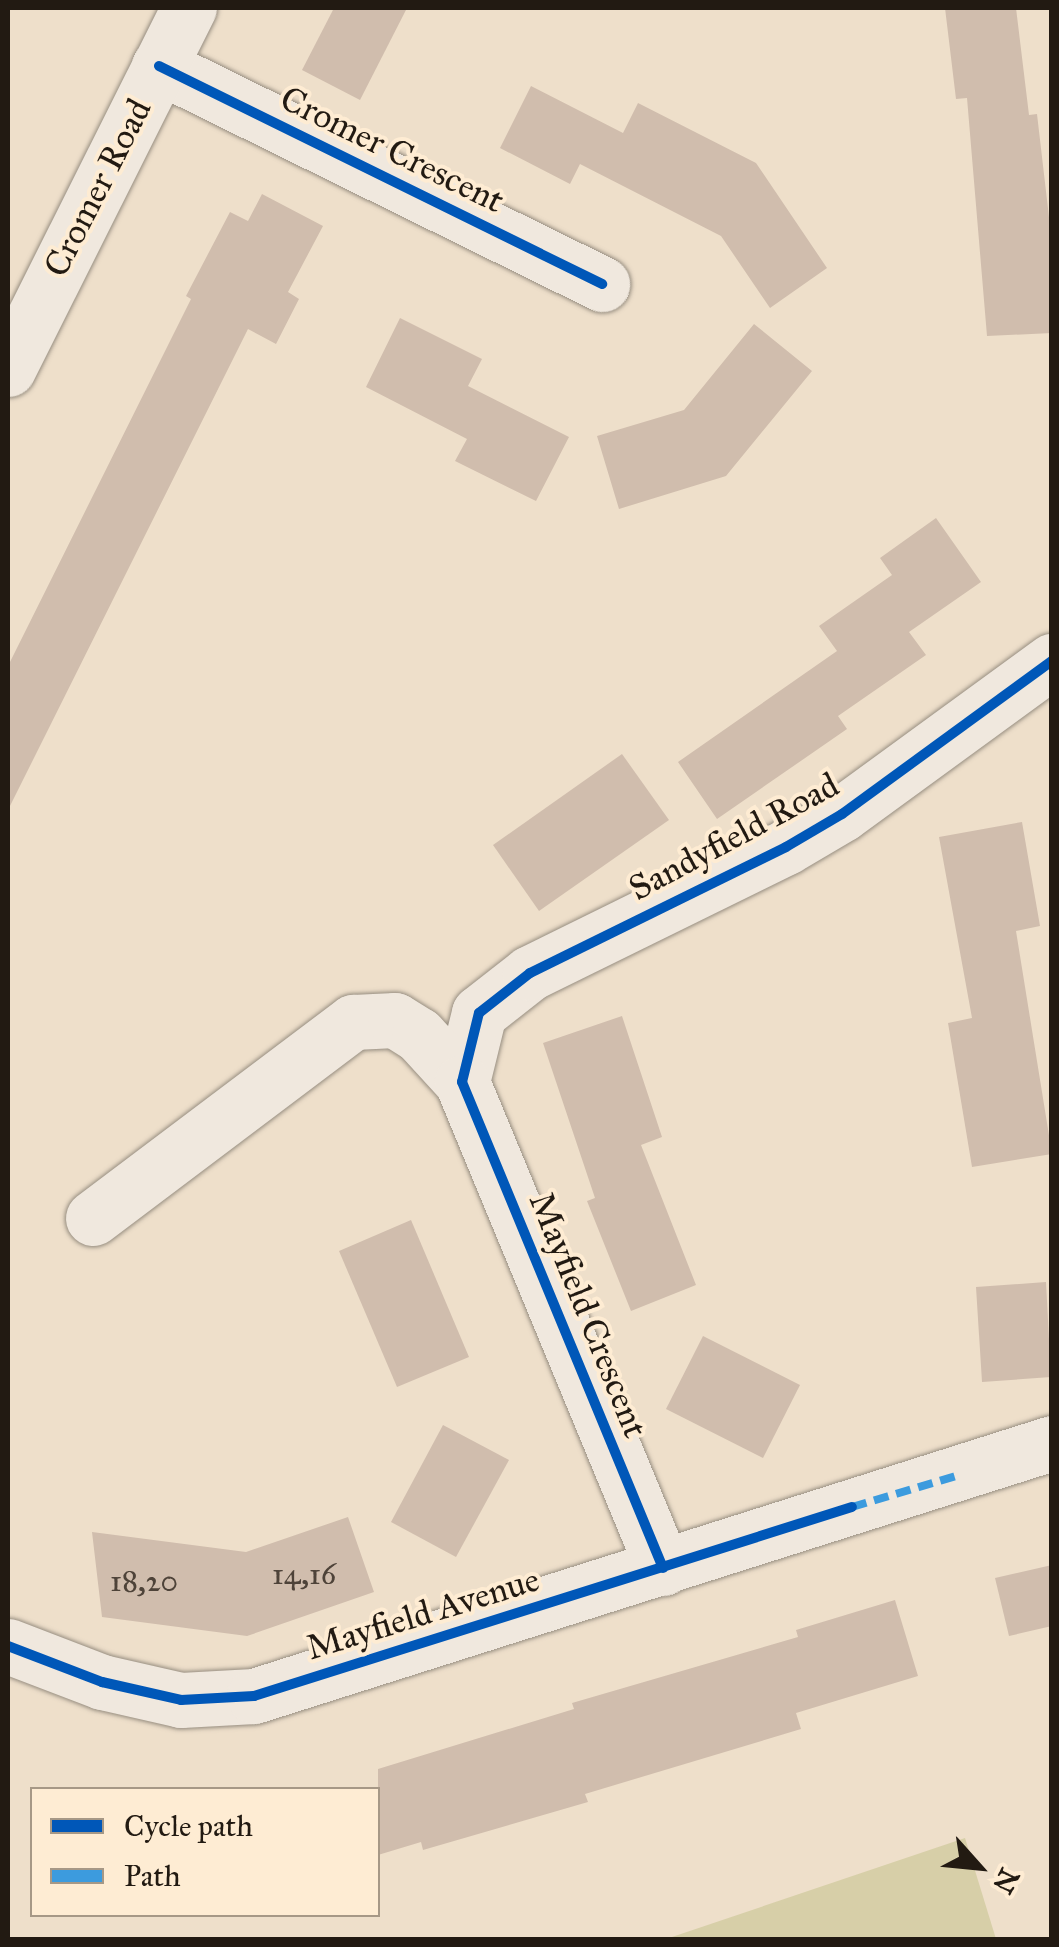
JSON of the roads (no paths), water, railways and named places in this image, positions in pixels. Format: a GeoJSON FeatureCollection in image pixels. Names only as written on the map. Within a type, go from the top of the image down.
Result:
{"type":"FeatureCollection","features":[{"type":"Feature","properties":{"kind":"street","name":"Cromer Road"},"geometry":{"type":"LineString","coordinates":[[8,369],[189,8]]}},
{"type":"Feature","properties":{"kind":"street","name":"Cromer Crescent"},"geometry":{"type":"LineString","coordinates":[[159,66],[602,284]]}},
{"type":"Feature","properties":{"kind":"street","name":"Sandyfield Road"},"geometry":{"type":"LineString","coordinates":[[462,1082],[479,1013],[530,973],[742,869],[842,814],[1052,661]]}},
{"type":"Feature","properties":{"kind":"street","name":"Mayfield Crescent"},"geometry":{"type":"LineString","coordinates":[[93,1218],[353,1022],[395,1020],[419,1034],[462,1082],[663,1568]]}},
{"type":"Feature","properties":{"kind":"street","name":"Mayfield Avenue"},"geometry":{"type":"LineString","coordinates":[[8,1646],[102,1682],[181,1700],[254,1696],[1052,1443]]}}]}
